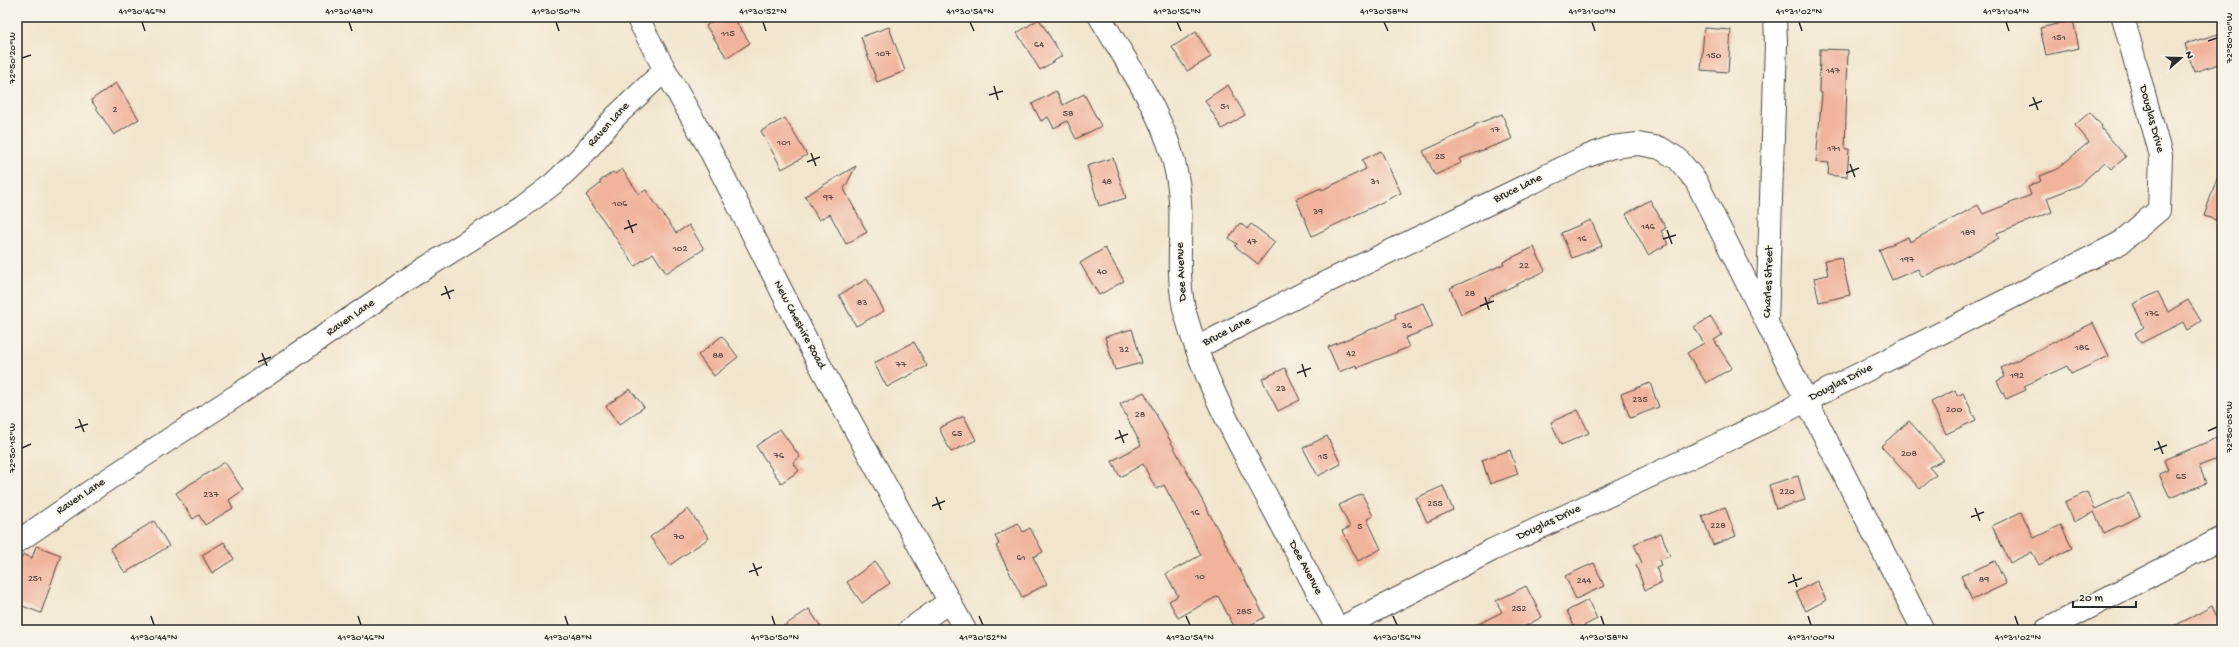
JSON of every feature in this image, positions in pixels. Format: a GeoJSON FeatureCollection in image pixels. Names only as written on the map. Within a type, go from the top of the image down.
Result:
{"type":"FeatureCollection","features":[{"type":"Feature","properties":{"kind":"street","name":"New Cheshire Road"},"geometry":{"type":"LineString","coordinates":[[637,17],[708,146],[810,347],[965,630]]}},
{"type":"Feature","properties":{"kind":"street","name":"Dee Avenue"},"geometry":{"type":"LineString","coordinates":[[1100,17],[1154,109],[1168,142],[1177,176],[1181,213],[1181,287],[1185,314],[1196,348],[1241,448],[1337,630]]}},
{"type":"Feature","properties":{"kind":"street","name":"Charles Street"},"geometry":{"type":"LineString","coordinates":[[1775,17],[1776,43],[1767,323],[1923,630]]}},
{"type":"Feature","properties":{"kind":"street","name":"Douglas Drive"},"geometry":{"type":"LineString","coordinates":[[1337,630],[1492,550],[1806,401],[2120,243],[2159,210],[2161,156],[2123,17]]}},
{"type":"Feature","properties":{"kind":"street","name":"Raven Lane"},"geometry":{"type":"LineString","coordinates":[[17,542],[101,484],[242,392],[406,280],[521,208],[554,184],[581,157],[615,117],[665,70]]}},
{"type":"Feature","properties":{"kind":"street","name":"Bruce Lane"},"geometry":{"type":"LineString","coordinates":[[1196,348],[1315,288],[1585,157],[1612,147],[1638,144],[1660,148],[1678,159],[1696,181],[1767,323]]}},
{"type":"Feature","properties":{"kind":"street"},"geometry":{"type":"LineString","coordinates":[[2046,630],[2222,538]]}},
{"type":"Feature","properties":{"kind":"street"},"geometry":{"type":"LineString","coordinates":[[909,630],[950,602]]}},
{"type":"Feature","properties":{"kind":"building"},"geometry":{"type":"Polygon","coordinates":[[[718,17],[733,17],[750,43],[727,58],[706,26],[718,17]]]}},
{"type":"Feature","properties":{"kind":"building"},"geometry":{"type":"Polygon","coordinates":[[[1039,19],[1062,56],[1040,70],[1017,33],[1039,19]]]}},
{"type":"Feature","properties":{"kind":"building"},"geometry":{"type":"Polygon","coordinates":[[[2073,20],[2079,48],[2046,55],[2040,28],[2073,20]]]}},
{"type":"Feature","properties":{"kind":"building"},"geometry":{"type":"Polygon","coordinates":[[[889,27],[905,71],[877,82],[861,37],[889,27]]]}},
{"type":"Feature","properties":{"kind":"building"},"geometry":{"type":"Polygon","coordinates":[[[1704,28],[1731,30],[1728,72],[1701,70],[1704,28]]]}},
{"type":"Feature","properties":{"kind":"building"},"geometry":{"type":"Polygon","coordinates":[[[1196,32],[1211,57],[1187,71],[1172,47],[1196,32]]]}},
{"type":"Feature","properties":{"kind":"building"},"geometry":{"type":"Polygon","coordinates":[[[2218,34],[2222,46],[2222,63],[2194,72],[2185,44],[2218,34]]]}},
{"type":"Feature","properties":{"kind":"building"},"geometry":{"type":"Polygon","coordinates":[[[1820,49],[1848,50],[1845,149],[1849,149],[1847,177],[1828,175],[1829,163],[1816,162],[1822,93],[1819,92],[1820,49]]]}},
{"type":"Feature","properties":{"kind":"building"},"geometry":{"type":"Polygon","coordinates":[[[116,83],[139,119],[114,135],[91,100],[116,83]]]}},
{"type":"Feature","properties":{"kind":"building"},"geometry":{"type":"Polygon","coordinates":[[[1228,85],[1245,115],[1222,129],[1205,100],[1228,85]]]}},
{"type":"Feature","properties":{"kind":"building"},"geometry":{"type":"Polygon","coordinates":[[[1056,91],[1063,105],[1084,94],[1101,126],[1076,139],[1067,121],[1054,128],[1048,117],[1041,121],[1032,104],[1056,91]]]}},
{"type":"Feature","properties":{"kind":"building"},"geometry":{"type":"Polygon","coordinates":[[[2090,112],[2102,126],[2101,128],[2126,157],[2111,169],[2105,162],[2078,186],[2047,198],[2052,212],[1997,233],[1999,238],[1954,263],[1922,277],[1918,269],[1892,280],[1879,250],[1908,237],[1910,242],[1978,205],[1983,214],[2031,195],[2028,187],[2041,181],[2039,176],[2056,170],[2089,142],[2075,125],[2090,112]]]}},
{"type":"Feature","properties":{"kind":"building"},"geometry":{"type":"Polygon","coordinates":[[[1502,114],[1512,139],[1459,159],[1461,163],[1435,175],[1423,151],[1475,127],[1474,125],[1502,114]]]}},
{"type":"Feature","properties":{"kind":"building"},"geometry":{"type":"Polygon","coordinates":[[[785,118],[807,155],[782,169],[761,131],[785,118]]]}},
{"type":"Feature","properties":{"kind":"building"},"geometry":{"type":"Polygon","coordinates":[[[1381,151],[1401,193],[1312,236],[1296,199],[1321,188],[1322,190],[1366,169],[1362,160],[1381,151]]]}},
{"type":"Feature","properties":{"kind":"building"},"geometry":{"type":"Polygon","coordinates":[[[1113,158],[1126,198],[1099,206],[1087,166],[1113,158]]]}},
{"type":"Feature","properties":{"kind":"building"},"geometry":{"type":"Polygon","coordinates":[[[856,166],[844,189],[867,232],[846,244],[830,214],[819,220],[805,196],[856,166]]]}},
{"type":"Feature","properties":{"kind":"building"},"geometry":{"type":"Polygon","coordinates":[[[622,169],[639,194],[646,190],[676,233],[689,225],[704,249],[666,273],[653,253],[635,266],[586,195],[600,184],[600,181],[613,172],[615,174],[622,169]]]}},
{"type":"Feature","properties":{"kind":"building"},"geometry":{"type":"Polygon","coordinates":[[[2219,172],[2222,173],[2222,222],[2204,216],[2219,172]]]}},
{"type":"Feature","properties":{"kind":"building"},"geometry":{"type":"Polygon","coordinates":[[[1650,200],[1666,228],[1661,231],[1668,244],[1648,255],[1626,214],[1650,200]]]}},
{"type":"Feature","properties":{"kind":"building"},"geometry":{"type":"Polygon","coordinates":[[[1591,220],[1602,246],[1572,258],[1561,233],[1591,220]]]}},
{"type":"Feature","properties":{"kind":"building"},"geometry":{"type":"Polygon","coordinates":[[[1240,223],[1247,229],[1251,224],[1275,242],[1258,264],[1235,246],[1237,244],[1229,238],[1240,223]]]}},
{"type":"Feature","properties":{"kind":"building"},"geometry":{"type":"Polygon","coordinates":[[[1534,247],[1545,271],[1488,298],[1489,301],[1461,314],[1450,288],[1504,264],[1503,262],[1534,247]]]}},
{"type":"Feature","properties":{"kind":"building"},"geometry":{"type":"Polygon","coordinates":[[[1105,248],[1124,281],[1099,295],[1080,263],[1105,248]]]}},
{"type":"Feature","properties":{"kind":"building"},"geometry":{"type":"Polygon","coordinates":[[[1841,257],[1850,295],[1819,302],[1814,278],[1828,275],[1825,260],[1841,257]]]}},
{"type":"Feature","properties":{"kind":"building"},"geometry":{"type":"Polygon","coordinates":[[[867,279],[884,311],[856,326],[839,295],[867,279]]]}},
{"type":"Feature","properties":{"kind":"building"},"geometry":{"type":"Polygon","coordinates":[[[2158,292],[2168,312],[2188,300],[2201,321],[2187,330],[2183,322],[2141,343],[2135,333],[2144,327],[2133,304],[2158,292]]]}},
{"type":"Feature","properties":{"kind":"building"},"geometry":{"type":"Polygon","coordinates":[[[1423,303],[1433,327],[1405,338],[1409,347],[1357,368],[1356,365],[1339,372],[1328,347],[1384,324],[1396,318],[1395,314],[1423,303]]]}},
{"type":"Feature","properties":{"kind":"building"},"geometry":{"type":"Polygon","coordinates":[[[1711,317],[1722,335],[1714,340],[1732,368],[1706,383],[1687,353],[1704,343],[1694,327],[1711,317]]]}},
{"type":"Feature","properties":{"kind":"building"},"geometry":{"type":"Polygon","coordinates":[[[2093,323],[2109,356],[2071,374],[2067,366],[2024,386],[2026,390],[2006,399],[1997,381],[2005,377],[2001,368],[2093,323]]]}},
{"type":"Feature","properties":{"kind":"building"},"geometry":{"type":"Polygon","coordinates":[[[1132,329],[1142,363],[1115,370],[1105,337],[1132,329]]]}},
{"type":"Feature","properties":{"kind":"building"},"geometry":{"type":"Polygon","coordinates":[[[722,336],[738,357],[714,376],[698,355],[722,336]]]}},
{"type":"Feature","properties":{"kind":"building"},"geometry":{"type":"Polygon","coordinates":[[[914,342],[927,366],[887,387],[874,363],[914,342]]]}},
{"type":"Feature","properties":{"kind":"building"},"geometry":{"type":"Polygon","coordinates":[[[1285,368],[1300,400],[1278,411],[1262,379],[1285,368]]]}},
{"type":"Feature","properties":{"kind":"building"},"geometry":{"type":"Polygon","coordinates":[[[1650,383],[1659,407],[1630,418],[1621,394],[1650,383]]]}},
{"type":"Feature","properties":{"kind":"building"},"geometry":{"type":"Polygon","coordinates":[[[630,389],[644,407],[619,425],[606,406],[630,389]]]}},
{"type":"Feature","properties":{"kind":"building"},"geometry":{"type":"Polygon","coordinates":[[[1955,390],[1957,396],[1963,393],[1976,420],[1946,434],[1931,402],[1955,390]]]}},
{"type":"Feature","properties":{"kind":"building"},"geometry":{"type":"Polygon","coordinates":[[[1144,392],[1265,617],[1241,630],[1236,630],[1218,596],[1178,618],[1169,601],[1178,596],[1166,574],[1201,555],[1164,485],[1156,489],[1143,464],[1120,477],[1112,461],[1141,445],[1120,404],[1144,392]]]}},
{"type":"Feature","properties":{"kind":"building"},"geometry":{"type":"Polygon","coordinates":[[[1578,410],[1589,433],[1561,445],[1551,422],[1578,410]]]}},
{"type":"Feature","properties":{"kind":"building"},"geometry":{"type":"Polygon","coordinates":[[[964,416],[976,440],[951,452],[939,428],[964,416]]]}},
{"type":"Feature","properties":{"kind":"building"},"geometry":{"type":"Polygon","coordinates":[[[1909,421],[1944,460],[1929,467],[1936,475],[1920,489],[1881,446],[1909,421]]]}},
{"type":"Feature","properties":{"kind":"building"},"geometry":{"type":"Polygon","coordinates":[[[780,429],[800,457],[793,462],[799,471],[781,483],[756,446],[780,429]]]}},
{"type":"Feature","properties":{"kind":"building"},"geometry":{"type":"Polygon","coordinates":[[[1327,436],[1341,464],[1318,476],[1303,448],[1327,436]]]}},
{"type":"Feature","properties":{"kind":"building"},"geometry":{"type":"Polygon","coordinates":[[[2217,438],[2222,450],[2222,457],[2199,466],[2206,483],[2170,498],[2159,474],[2168,470],[2164,460],[2217,438]]]}},
{"type":"Feature","properties":{"kind":"building"},"geometry":{"type":"Polygon","coordinates":[[[1510,450],[1518,474],[1490,484],[1482,460],[1510,450]]]}},
{"type":"Feature","properties":{"kind":"building"},"geometry":{"type":"Polygon","coordinates":[[[225,462],[243,490],[229,500],[233,508],[205,525],[199,515],[193,519],[176,493],[225,462]]]}},
{"type":"Feature","properties":{"kind":"building"},"geometry":{"type":"Polygon","coordinates":[[[1798,476],[1805,500],[1776,509],[1769,485],[1798,476]]]}},
{"type":"Feature","properties":{"kind":"building"},"geometry":{"type":"Polygon","coordinates":[[[1443,486],[1453,510],[1427,522],[1416,498],[1443,486]]]}},
{"type":"Feature","properties":{"kind":"building"},"geometry":{"type":"Polygon","coordinates":[[[2087,492],[2095,509],[2129,493],[2140,516],[2104,533],[2094,512],[2074,522],[2065,502],[2087,492]]]}},
{"type":"Feature","properties":{"kind":"building"},"geometry":{"type":"Polygon","coordinates":[[[1362,494],[1373,516],[1367,519],[1381,549],[1358,561],[1342,531],[1350,527],[1339,505],[1362,494]]]}},
{"type":"Feature","properties":{"kind":"building"},"geometry":{"type":"Polygon","coordinates":[[[1725,507],[1736,536],[1713,545],[1702,516],[1725,507]]]}},
{"type":"Feature","properties":{"kind":"building"},"geometry":{"type":"Polygon","coordinates":[[[688,509],[709,538],[670,565],[650,537],[688,509]]]}},
{"type":"Feature","properties":{"kind":"building"},"geometry":{"type":"Polygon","coordinates":[[[2021,512],[2034,538],[2061,525],[2072,548],[2039,565],[2032,552],[2010,563],[1992,526],[2021,512]]]}},
{"type":"Feature","properties":{"kind":"building"},"geometry":{"type":"Polygon","coordinates":[[[154,521],[169,546],[125,573],[110,548],[154,521]]]}},
{"type":"Feature","properties":{"kind":"building"},"geometry":{"type":"Polygon","coordinates":[[[1018,523],[1023,532],[1030,528],[1043,552],[1033,557],[1047,584],[1022,597],[996,546],[999,544],[995,536],[1018,523]]]}},
{"type":"Feature","properties":{"kind":"building"},"geometry":{"type":"Polygon","coordinates":[[[1661,533],[1670,556],[1659,560],[1661,565],[1656,567],[1662,583],[1645,590],[1636,565],[1642,563],[1634,544],[1661,533]]]}},
{"type":"Feature","properties":{"kind":"building"},"geometry":{"type":"Polygon","coordinates":[[[224,542],[234,559],[212,573],[202,555],[224,542]]]}},
{"type":"Feature","properties":{"kind":"building"},"geometry":{"type":"Polygon","coordinates":[[[36,546],[61,555],[41,613],[17,604],[17,570],[23,554],[32,558],[36,546]]]}},
{"type":"Feature","properties":{"kind":"building"},"geometry":{"type":"Polygon","coordinates":[[[1995,561],[2006,584],[1972,600],[1961,576],[1995,561]]]}},
{"type":"Feature","properties":{"kind":"building"},"geometry":{"type":"Polygon","coordinates":[[[875,562],[890,583],[862,603],[847,582],[875,562]]]}},
{"type":"Feature","properties":{"kind":"building"},"geometry":{"type":"Polygon","coordinates":[[[1594,563],[1604,586],[1576,599],[1565,576],[1594,563]]]}},
{"type":"Feature","properties":{"kind":"building"},"geometry":{"type":"Polygon","coordinates":[[[1817,581],[1826,600],[1806,611],[1796,592],[1817,581]]]}},
{"type":"Feature","properties":{"kind":"building"},"geometry":{"type":"Polygon","coordinates":[[[1526,586],[1542,617],[1518,630],[1467,630],[1502,612],[1496,601],[1526,586]]]}},
{"type":"Feature","properties":{"kind":"building"},"geometry":{"type":"Polygon","coordinates":[[[1588,600],[1597,619],[1576,630],[1567,611],[1588,600]]]}},
{"type":"Feature","properties":{"kind":"building"},"geometry":{"type":"Polygon","coordinates":[[[2212,606],[2222,630],[2166,630],[2194,616],[2212,606]]]}},
{"type":"Feature","properties":{"kind":"building"},"geometry":{"type":"Polygon","coordinates":[[[809,609],[823,630],[778,630],[809,609]]]}}]}
